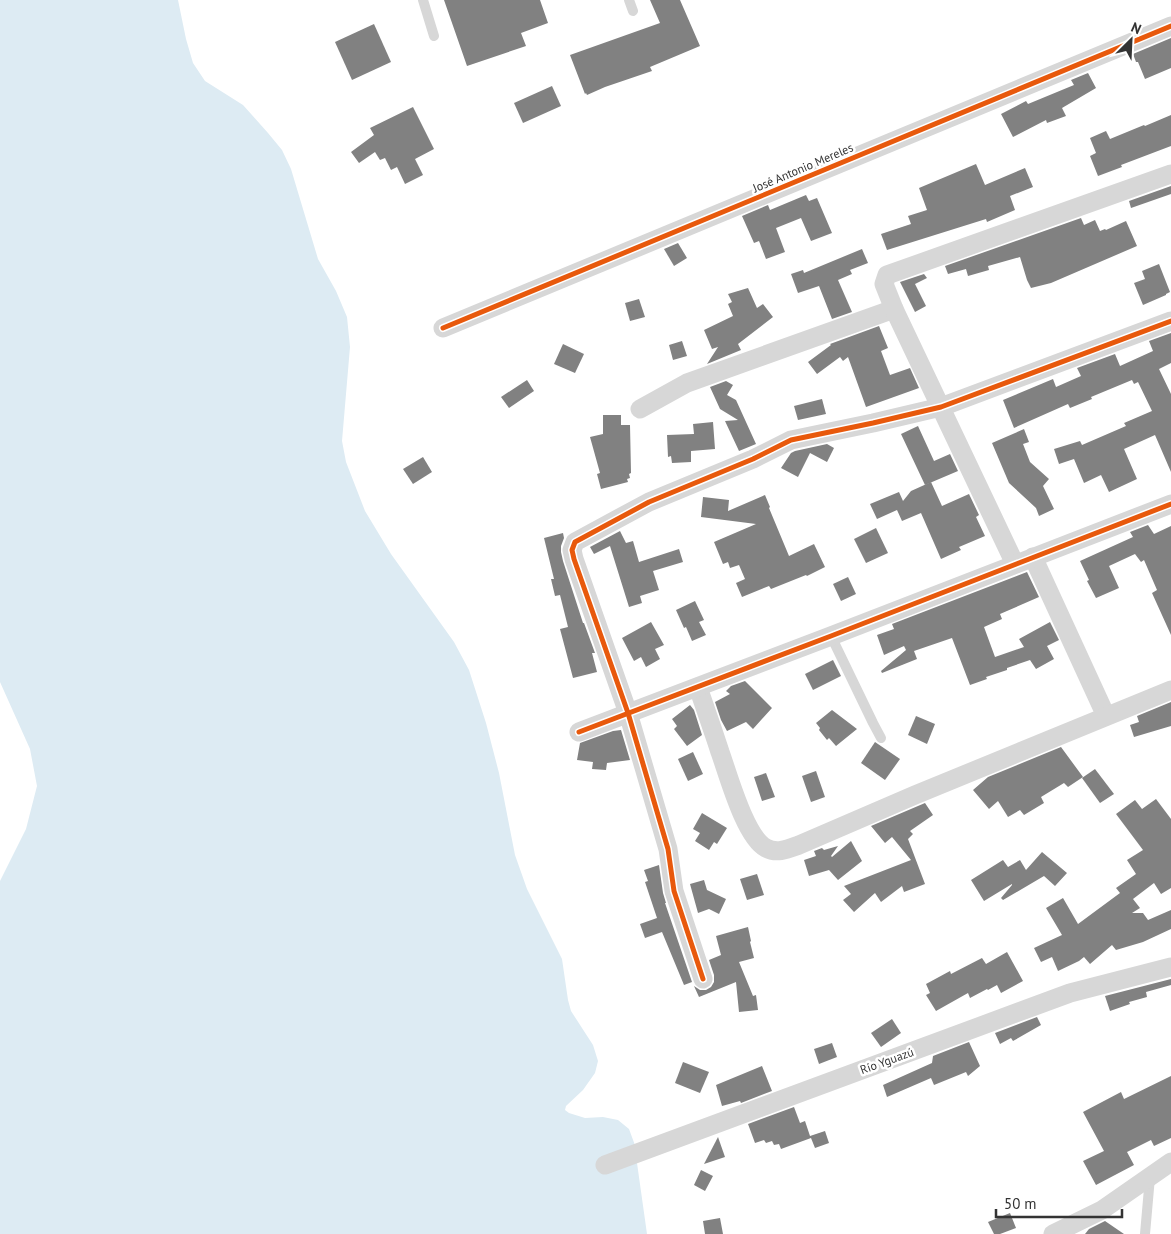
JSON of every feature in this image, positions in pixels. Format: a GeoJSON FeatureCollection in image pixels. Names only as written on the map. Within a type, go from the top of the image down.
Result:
{"type":"FeatureCollection","features":[{"type":"Feature","properties":{"kind":"street","name":"José Antonio Mereles"},"geometry":{"type":"LineString","coordinates":[[444,328],[1171,26]]}},
{"type":"Feature","properties":{"kind":"street"},"geometry":{"type":"LineString","coordinates":[[1106,716],[941,408],[884,284],[887,275],[1171,174]]}},
{"type":"Feature","properties":{"kind":"street"},"geometry":{"type":"LineString","coordinates":[[640,409],[687,383],[894,309]]}},
{"type":"Feature","properties":{"kind":"street"},"geometry":{"type":"LineString","coordinates":[[703,979],[674,891],[668,849],[628,713],[574,559],[572,550],[575,542],[649,502],[753,459],[791,440],[941,408],[1171,321]]}},
{"type":"Feature","properties":{"kind":"street"},"geometry":{"type":"LineString","coordinates":[[579,732],[1171,504]]}},
{"type":"Feature","properties":{"kind":"street"},"geometry":{"type":"LineString","coordinates":[[698,687],[738,804],[753,836],[765,848],[774,851],[782,851],[799,845],[915,795],[1171,690]]}},
{"type":"Feature","properties":{"kind":"street","name":"Río Yguazú"},"geometry":{"type":"LineString","coordinates":[[605,1165],[1070,993],[1171,967]]}},
{"type":"Feature","properties":{"kind":"street"},"geometry":{"type":"LineString","coordinates":[[1053,1234],[1102,1210],[1171,1162]]}},
{"type":"Feature","properties":{"kind":"lane"},"geometry":{"type":"LineString","coordinates":[[423,0],[434,36]]}},
{"type":"Feature","properties":{"kind":"lane"},"geometry":{"type":"LineString","coordinates":[[629,0],[633,11]]}},
{"type":"Feature","properties":{"kind":"lane"},"geometry":{"type":"LineString","coordinates":[[831,636],[881,738]]}},
{"type":"Feature","properties":{"kind":"lane"},"geometry":{"type":"LineString","coordinates":[[1145,1234],[1150,1176]]}},
{"type":"Feature","properties":{"kind":"shaded area"},"geometry":{"type":"Polygon","coordinates":[[[0,0],[178,0],[193,63],[205,81],[243,105],[282,150],[291,169],[318,259],[336,291],[347,317],[350,347],[342,441],[346,462],[365,511],[391,554],[454,642],[469,670],[486,723],[499,773],[515,855],[527,889],[562,959],[571,1011],[593,1045],[598,1061],[595,1073],[583,1090],[566,1106],[565,1110],[585,1118],[603,1117],[618,1120],[629,1129],[636,1148],[647,1234],[0,1234],[0,881],[26,829],[37,786],[30,749],[0,682],[0,0]]]}},
{"type":"Feature","properties":{"kind":"building"},"geometry":{"type":"Polygon","coordinates":[[[444,0],[540,0],[548,23],[521,33],[526,46],[467,66],[444,0]]]}},
{"type":"Feature","properties":{"kind":"building"},"geometry":{"type":"Polygon","coordinates":[[[650,0],[680,0],[700,46],[650,67],[652,71],[587,95],[585,94],[570,55],[660,23],[650,0]]]}},
{"type":"Feature","properties":{"kind":"building"},"geometry":{"type":"Polygon","coordinates":[[[374,24],[391,62],[352,80],[335,42],[374,24]]]}},
{"type":"Feature","properties":{"kind":"building"},"geometry":{"type":"Polygon","coordinates":[[[1171,38],[1171,68],[1145,79],[1133,54],[1171,38]]]}},
{"type":"Feature","properties":{"kind":"building"},"geometry":{"type":"Polygon","coordinates":[[[1088,73],[1096,88],[1062,108],[1066,116],[1047,123],[1046,120],[1013,137],[1001,114],[1026,101],[1028,104],[1074,85],[1071,80],[1088,73]]]}},
{"type":"Feature","properties":{"kind":"building"},"geometry":{"type":"Polygon","coordinates":[[[552,86],[561,106],[523,123],[514,103],[552,86]]]}},
{"type":"Feature","properties":{"kind":"building"},"geometry":{"type":"Polygon","coordinates":[[[413,107],[434,149],[415,159],[423,175],[405,184],[397,167],[391,170],[385,158],[380,160],[375,152],[359,163],[351,152],[374,135],[370,128],[413,107]]]}},
{"type":"Feature","properties":{"kind":"building"},"geometry":{"type":"Polygon","coordinates":[[[1171,115],[1171,146],[1098,176],[1090,156],[1096,153],[1090,138],[1106,131],[1110,139],[1171,115]]]}},
{"type":"Feature","properties":{"kind":"building"},"geometry":{"type":"Polygon","coordinates":[[[976,164],[985,185],[1025,168],[1033,187],[1010,196],[1015,210],[987,222],[986,219],[887,250],[881,234],[911,224],[908,216],[927,210],[919,188],[976,164]]]}},
{"type":"Feature","properties":{"kind":"building"},"geometry":{"type":"Polygon","coordinates":[[[1171,186],[1171,194],[1131,208],[1129,201],[1171,186]]]}},
{"type":"Feature","properties":{"kind":"building"},"geometry":{"type":"Polygon","coordinates":[[[806,195],[809,201],[817,198],[832,233],[811,241],[801,218],[776,228],[785,252],[766,259],[759,241],[754,243],[742,216],[768,205],[770,210],[806,195]]]}},
{"type":"Feature","properties":{"kind":"building"},"geometry":{"type":"Polygon","coordinates":[[[1081,218],[1084,225],[1095,220],[1100,231],[1126,221],[1137,246],[1051,283],[1031,288],[1020,257],[988,266],[989,270],[968,276],[966,269],[948,274],[945,266],[1081,218]]]}},
{"type":"Feature","properties":{"kind":"building"},"geometry":{"type":"Polygon","coordinates":[[[678,243],[687,258],[674,266],[664,249],[678,243]]]}},
{"type":"Feature","properties":{"kind":"building"},"geometry":{"type":"Polygon","coordinates":[[[862,249],[868,263],[850,270],[852,274],[838,280],[852,312],[832,319],[819,286],[798,293],[791,274],[803,270],[804,273],[862,249]]]}},
{"type":"Feature","properties":{"kind":"building"},"geometry":{"type":"Polygon","coordinates":[[[1159,264],[1170,292],[1143,305],[1134,283],[1145,279],[1142,271],[1159,264]]]}},
{"type":"Feature","properties":{"kind":"building"},"geometry":{"type":"Polygon","coordinates":[[[924,274],[927,278],[915,284],[926,306],[915,312],[900,282],[924,274]]]}},
{"type":"Feature","properties":{"kind":"building"},"geometry":{"type":"Polygon","coordinates":[[[748,288],[757,308],[763,304],[773,317],[738,344],[741,350],[707,364],[718,347],[712,349],[704,330],[733,316],[728,304],[732,302],[728,294],[748,288]]]}},
{"type":"Feature","properties":{"kind":"building"},"geometry":{"type":"Polygon","coordinates":[[[639,299],[645,317],[630,321],[625,303],[639,299]]]}},
{"type":"Feature","properties":{"kind":"building"},"geometry":{"type":"Polygon","coordinates":[[[879,326],[888,348],[881,351],[890,375],[910,368],[919,388],[866,407],[848,357],[843,361],[840,357],[817,374],[808,362],[830,344],[879,326]]]}},
{"type":"Feature","properties":{"kind":"building"},"geometry":{"type":"Polygon","coordinates":[[[1171,333],[1171,363],[1159,369],[1171,394],[1171,472],[1155,435],[1124,449],[1137,479],[1109,492],[1101,475],[1084,483],[1074,459],[1059,464],[1054,449],[1080,441],[1082,445],[1126,426],[1124,423],[1152,411],[1138,382],[1134,384],[1132,380],[1070,408],[1068,404],[1014,428],[1003,400],[1053,379],[1056,387],[1081,376],[1077,368],[1115,354],[1120,366],[1153,351],[1149,341],[1171,333]]]}},
{"type":"Feature","properties":{"kind":"building"},"geometry":{"type":"Polygon","coordinates":[[[682,341],[687,356],[673,360],[669,345],[682,341]]]}},
{"type":"Feature","properties":{"kind":"building"},"geometry":{"type":"Polygon","coordinates":[[[563,344],[584,354],[575,373],[554,364],[563,344]]]}},
{"type":"Feature","properties":{"kind":"building"},"geometry":{"type":"Polygon","coordinates":[[[527,380],[534,391],[509,408],[501,397],[527,380]]]}},
{"type":"Feature","properties":{"kind":"building"},"geometry":{"type":"Polygon","coordinates":[[[726,381],[733,385],[727,395],[736,400],[756,444],[739,451],[725,421],[738,420],[720,409],[710,387],[726,381]]]}},
{"type":"Feature","properties":{"kind":"building"},"geometry":{"type":"Polygon","coordinates":[[[822,399],[826,414],[798,420],[794,406],[822,399]]]}},
{"type":"Feature","properties":{"kind":"building"},"geometry":{"type":"Polygon","coordinates":[[[603,415],[621,415],[621,425],[630,425],[631,473],[629,474],[630,478],[627,479],[628,482],[601,489],[597,474],[600,473],[590,437],[603,434],[603,415]]]}},
{"type":"Feature","properties":{"kind":"building"},"geometry":{"type":"Polygon","coordinates":[[[713,422],[715,449],[691,451],[691,462],[672,463],[671,456],[668,457],[667,435],[694,434],[693,424],[713,422]]]}},
{"type":"Feature","properties":{"kind":"building"},"geometry":{"type":"Polygon","coordinates":[[[918,426],[934,461],[950,454],[958,471],[925,485],[901,434],[918,426]]]}},
{"type":"Feature","properties":{"kind":"building"},"geometry":{"type":"Polygon","coordinates":[[[1024,429],[1029,442],[1023,444],[1030,462],[1049,479],[1043,486],[1054,509],[1039,516],[1036,508],[1009,483],[992,443],[1024,429]]]}},
{"type":"Feature","properties":{"kind":"building"},"geometry":{"type":"Polygon","coordinates":[[[827,444],[834,448],[827,462],[810,453],[798,477],[781,468],[791,453],[827,444]]]}},
{"type":"Feature","properties":{"kind":"building"},"geometry":{"type":"Polygon","coordinates":[[[423,457],[432,472],[413,484],[403,469],[423,457]]]}},
{"type":"Feature","properties":{"kind":"building"},"geometry":{"type":"Polygon","coordinates":[[[931,482],[942,506],[969,494],[979,515],[976,517],[985,536],[959,547],[961,550],[941,559],[921,513],[902,521],[897,510],[877,519],[870,504],[899,492],[903,501],[911,491],[931,482]]]}},
{"type":"Feature","properties":{"kind":"building"},"geometry":{"type":"Polygon","coordinates":[[[765,495],[789,556],[814,544],[825,567],[807,576],[771,589],[769,586],[742,597],[736,583],[745,579],[739,565],[730,568],[728,562],[723,564],[714,542],[756,524],[701,517],[703,497],[729,500],[728,511],[765,495]]]}},
{"type":"Feature","properties":{"kind":"building"},"geometry":{"type":"Polygon","coordinates":[[[1148,525],[1154,534],[1171,526],[1171,635],[1152,593],[1157,590],[1144,560],[1141,562],[1135,554],[1109,566],[1119,588],[1096,598],[1087,581],[1089,580],[1080,561],[1133,537],[1130,532],[1148,525]]]}},
{"type":"Feature","properties":{"kind":"building"},"geometry":{"type":"Polygon","coordinates":[[[876,528],[888,553],[866,563],[854,539],[876,528]]]}},
{"type":"Feature","properties":{"kind":"building"},"geometry":{"type":"Polygon","coordinates":[[[620,531],[626,543],[633,541],[639,562],[679,549],[683,562],[653,571],[659,590],[640,596],[642,603],[629,607],[610,546],[594,554],[590,547],[620,531]]]}},
{"type":"Feature","properties":{"kind":"building"},"geometry":{"type":"Polygon","coordinates":[[[563,533],[564,538],[561,552],[563,561],[595,653],[592,653],[597,672],[573,678],[560,629],[568,627],[560,595],[555,596],[551,579],[554,579],[544,538],[563,533]]]}},
{"type":"Feature","properties":{"kind":"building"},"geometry":{"type":"Polygon","coordinates":[[[1027,572],[1039,597],[1000,614],[1002,619],[984,627],[995,657],[1024,647],[1019,639],[1050,622],[1059,640],[1047,646],[1054,659],[1036,669],[1030,660],[970,685],[952,638],[914,651],[917,659],[882,673],[881,671],[906,650],[904,646],[884,655],[877,635],[894,629],[892,624],[1027,572]]]}},
{"type":"Feature","properties":{"kind":"building"},"geometry":{"type":"Polygon","coordinates":[[[848,577],[856,594],[841,601],[833,584],[848,577]]]}},
{"type":"Feature","properties":{"kind":"building"},"geometry":{"type":"Polygon","coordinates":[[[695,601],[704,620],[699,622],[706,635],[692,641],[676,610],[695,601]]]}},
{"type":"Feature","properties":{"kind":"building"},"geometry":{"type":"Polygon","coordinates":[[[651,622],[664,645],[655,649],[660,659],[646,667],[641,657],[634,661],[622,638],[651,622]]]}},
{"type":"Feature","properties":{"kind":"building"},"geometry":{"type":"Polygon","coordinates":[[[833,660],[841,676],[813,690],[805,674],[833,660]]]}},
{"type":"Feature","properties":{"kind":"building"},"geometry":{"type":"Polygon","coordinates":[[[745,681],[772,708],[753,729],[746,722],[727,731],[715,702],[730,694],[726,691],[731,686],[745,681]]]}},
{"type":"Feature","properties":{"kind":"building"},"geometry":{"type":"Polygon","coordinates":[[[1171,702],[1171,726],[1134,737],[1130,725],[1139,722],[1137,716],[1171,702]]]}},
{"type":"Feature","properties":{"kind":"building"},"geometry":{"type":"Polygon","coordinates":[[[690,705],[694,710],[702,735],[687,746],[674,729],[677,726],[672,719],[690,705]]]}},
{"type":"Feature","properties":{"kind":"building"},"geometry":{"type":"Polygon","coordinates":[[[832,710],[857,729],[836,746],[829,738],[827,740],[816,723],[832,710]]]}},
{"type":"Feature","properties":{"kind":"building"},"geometry":{"type":"Polygon","coordinates":[[[916,716],[935,724],[927,744],[908,735],[916,716]]]}},
{"type":"Feature","properties":{"kind":"building"},"geometry":{"type":"Polygon","coordinates":[[[621,730],[630,760],[607,763],[606,770],[592,769],[593,762],[577,760],[580,743],[621,730]]]}},
{"type":"Feature","properties":{"kind":"building"},"geometry":{"type":"Polygon","coordinates":[[[875,742],[900,759],[885,780],[861,763],[875,742]]]}},
{"type":"Feature","properties":{"kind":"building"},"geometry":{"type":"Polygon","coordinates":[[[1061,747],[1083,777],[1068,787],[1064,783],[1041,797],[1044,803],[1024,815],[1020,810],[1008,817],[998,801],[989,809],[973,790],[988,777],[1061,747]]]}},
{"type":"Feature","properties":{"kind":"building"},"geometry":{"type":"Polygon","coordinates":[[[693,752],[703,774],[688,781],[678,759],[693,752]]]}},
{"type":"Feature","properties":{"kind":"building"},"geometry":{"type":"Polygon","coordinates":[[[1095,769],[1114,794],[1100,803],[1082,778],[1095,769]]]}},
{"type":"Feature","properties":{"kind":"building"},"geometry":{"type":"Polygon","coordinates":[[[816,771],[825,797],[811,802],[802,776],[816,771]]]}},
{"type":"Feature","properties":{"kind":"building"},"geometry":{"type":"Polygon","coordinates":[[[766,773],[775,797],[762,801],[754,777],[766,773]]]}},
{"type":"Feature","properties":{"kind":"building"},"geometry":{"type":"Polygon","coordinates":[[[1156,799],[1171,819],[1171,888],[1161,894],[1154,883],[1133,899],[1140,908],[1132,913],[1143,913],[1148,920],[1171,910],[1171,929],[1143,942],[1116,950],[1112,945],[1090,964],[1084,957],[1058,971],[1052,957],[1041,962],[1034,948],[1062,935],[1046,908],[1063,898],[1078,924],[1120,893],[1116,888],[1136,874],[1127,860],[1143,850],[1116,814],[1135,800],[1142,809],[1156,799]]]}},
{"type":"Feature","properties":{"kind":"building"},"geometry":{"type":"Polygon","coordinates":[[[925,803],[933,815],[910,831],[913,834],[908,839],[925,884],[904,892],[902,886],[881,902],[875,893],[854,912],[843,900],[851,894],[844,886],[911,860],[892,837],[885,843],[871,826],[925,803]]]}},
{"type":"Feature","properties":{"kind":"building"},"geometry":{"type":"Polygon","coordinates":[[[702,813],[727,828],[717,844],[714,842],[709,850],[695,841],[700,833],[693,829],[702,813]]]}},
{"type":"Feature","properties":{"kind":"building"},"geometry":{"type":"Polygon","coordinates":[[[851,841],[862,861],[838,880],[829,870],[809,876],[804,860],[816,856],[814,851],[838,846],[832,857],[851,841]]]}},
{"type":"Feature","properties":{"kind":"building"},"geometry":{"type":"Polygon","coordinates":[[[1042,852],[1067,873],[1055,886],[1044,876],[1003,900],[1001,898],[1012,884],[984,901],[971,880],[1003,860],[1008,867],[1020,860],[1026,870],[1042,852]]]}},
{"type":"Feature","properties":{"kind":"building"},"geometry":{"type":"Polygon","coordinates":[[[659,865],[665,903],[692,982],[684,985],[662,932],[645,938],[640,924],[657,918],[645,882],[648,881],[644,870],[659,865]]]}},
{"type":"Feature","properties":{"kind":"building"},"geometry":{"type":"Polygon","coordinates":[[[757,874],[764,895],[747,900],[740,879],[757,874]]]}},
{"type":"Feature","properties":{"kind":"building"},"geometry":{"type":"Polygon","coordinates":[[[704,880],[707,890],[726,899],[719,914],[709,909],[698,913],[690,884],[704,880]]]}},
{"type":"Feature","properties":{"kind":"building"},"geometry":{"type":"Polygon","coordinates":[[[748,927],[754,958],[739,962],[753,996],[756,995],[758,1010],[739,1012],[736,982],[699,997],[694,986],[700,990],[706,990],[714,982],[714,975],[709,960],[721,955],[716,936],[748,927]]]}},
{"type":"Feature","properties":{"kind":"building"},"geometry":{"type":"Polygon","coordinates":[[[1007,952],[1023,981],[1001,993],[997,985],[970,998],[968,993],[936,1011],[926,995],[930,993],[926,984],[950,971],[951,974],[982,958],[986,964],[1007,952]]]}},
{"type":"Feature","properties":{"kind":"building"},"geometry":{"type":"Polygon","coordinates":[[[1171,979],[1171,985],[1146,992],[1147,997],[1129,1002],[1130,1004],[1110,1011],[1105,996],[1171,979]]]}},
{"type":"Feature","properties":{"kind":"building"},"geometry":{"type":"Polygon","coordinates":[[[1037,1017],[1041,1025],[1013,1041],[1011,1038],[1000,1044],[995,1033],[1037,1017]]]}},
{"type":"Feature","properties":{"kind":"building"},"geometry":{"type":"Polygon","coordinates":[[[892,1019],[901,1033],[881,1047],[871,1033],[892,1019]]]}},
{"type":"Feature","properties":{"kind":"building"},"geometry":{"type":"Polygon","coordinates":[[[969,1042],[980,1066],[968,1076],[966,1072],[934,1085],[931,1078],[887,1097],[883,1085],[932,1063],[933,1056],[969,1042]]]}},
{"type":"Feature","properties":{"kind":"building"},"geometry":{"type":"Polygon","coordinates":[[[832,1043],[837,1057],[819,1064],[814,1049],[832,1043]]]}},
{"type":"Feature","properties":{"kind":"building"},"geometry":{"type":"Polygon","coordinates":[[[683,1062],[709,1072],[700,1093],[675,1083],[683,1062]]]}},
{"type":"Feature","properties":{"kind":"building"},"geometry":{"type":"Polygon","coordinates":[[[762,1066],[772,1091],[741,1103],[740,1101],[722,1106],[716,1085],[762,1066]]]}},
{"type":"Feature","properties":{"kind":"building"},"geometry":{"type":"Polygon","coordinates":[[[1171,1076],[1171,1138],[1154,1146],[1151,1140],[1127,1152],[1134,1165],[1096,1185],[1083,1161],[1104,1151],[1083,1112],[1121,1092],[1124,1099],[1171,1076]]]}},
{"type":"Feature","properties":{"kind":"building"},"geometry":{"type":"Polygon","coordinates":[[[794,1107],[800,1123],[805,1121],[810,1136],[825,1131],[829,1143],[815,1148],[811,1138],[781,1149],[779,1144],[774,1145],[772,1141],[766,1143],[764,1140],[755,1143],[748,1124],[794,1107]]]}},
{"type":"Feature","properties":{"kind":"building"},"geometry":{"type":"Polygon","coordinates":[[[718,1137],[725,1157],[704,1164],[718,1137]]]}},
{"type":"Feature","properties":{"kind":"building"},"geometry":{"type":"Polygon","coordinates":[[[701,1170],[713,1176],[705,1191],[694,1185],[701,1170]]]}},
{"type":"Feature","properties":{"kind":"building"},"geometry":{"type":"Polygon","coordinates":[[[1010,1213],[1016,1228],[1000,1234],[994,1234],[988,1222],[1010,1213]]]}},
{"type":"Feature","properties":{"kind":"building"},"geometry":{"type":"Polygon","coordinates":[[[720,1218],[723,1234],[705,1234],[703,1221],[720,1218]]]}},
{"type":"Feature","properties":{"kind":"building"},"geometry":{"type":"Polygon","coordinates":[[[1105,1221],[1124,1234],[1085,1234],[1089,1229],[1105,1221]]]}},
{"type":"Feature","properties":{"kind":"cycle path"},"geometry":{"type":"LineString","coordinates":[[443,328],[1171,26]]}},
{"type":"Feature","properties":{"kind":"cycle path"},"geometry":{"type":"LineString","coordinates":[[703,979],[674,891],[668,849],[628,713],[574,559],[572,550],[575,542],[649,502],[753,459],[791,440],[941,407],[1171,321]]}},
{"type":"Feature","properties":{"kind":"cycle path"},"geometry":{"type":"LineString","coordinates":[[579,732],[1171,504]]}}]}
